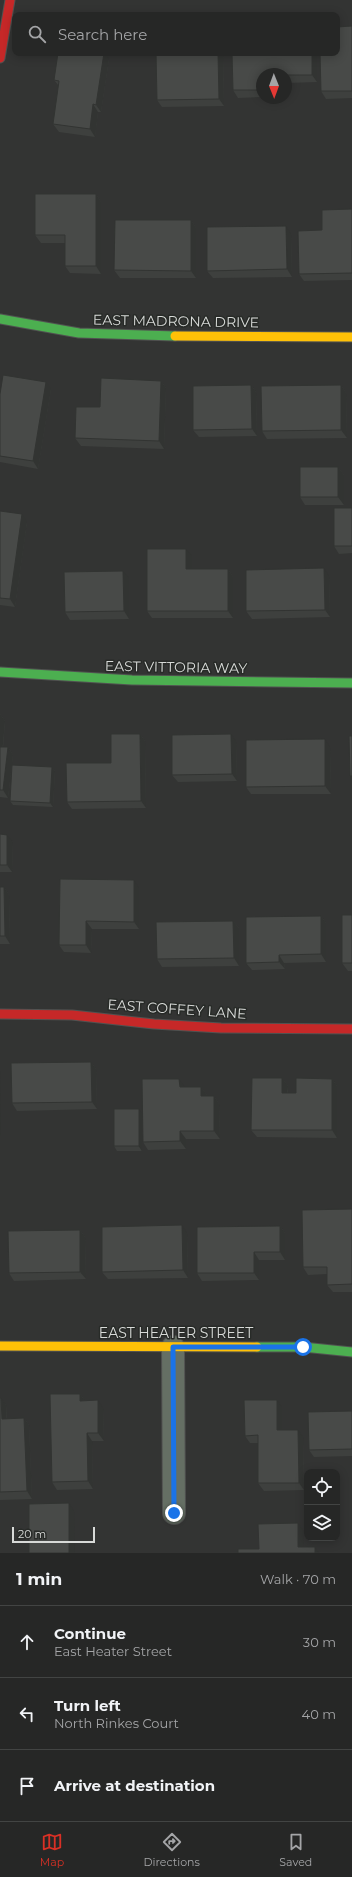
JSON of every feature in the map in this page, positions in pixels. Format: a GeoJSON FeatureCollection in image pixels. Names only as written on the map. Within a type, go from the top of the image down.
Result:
{"type":"FeatureCollection","features":[{"type":"Feature","properties":{"kind":"street"},"geometry":{"type":"LineString","coordinates":[[0,58],[10,0]]}},
{"type":"Feature","properties":{"kind":"street","name":"EAST MADRONA DRIVE"},"geometry":{"type":"LineString","coordinates":[[0,319],[79,333],[136,336],[352,337]]}},
{"type":"Feature","properties":{"kind":"street","name":"EAST VITTORIA WAY"},"geometry":{"type":"LineString","coordinates":[[0,672],[65,679],[141,682],[352,683]]}},
{"type":"Feature","properties":{"kind":"street","name":"EAST COFFEY LANE"},"geometry":{"type":"LineString","coordinates":[[0,1014],[72,1015],[154,1024],[221,1028],[352,1029]]}},
{"type":"Feature","properties":{"kind":"street","name":"EAST HEATER STREET"},"geometry":{"type":"LineString","coordinates":[[0,1346],[303,1347],[335,1349],[352,1352]]}},
{"type":"Feature","properties":{"kind":"street"},"geometry":{"type":"LineString","coordinates":[[173,1347],[174,1513]]}},
{"type":"Feature","properties":{"kind":"building"},"geometry":{"type":"Polygon","coordinates":[[[352,26],[352,91],[321,91],[320,56],[340,56],[340,27],[352,26]]]}},
{"type":"Feature","properties":{"kind":"building"},"geometry":{"type":"Polygon","coordinates":[[[58,56],[104,56],[96,105],[93,104],[90,129],[53,124],[59,81],[54,80],[58,56]]]}},
{"type":"Feature","properties":{"kind":"building"},"geometry":{"type":"Polygon","coordinates":[[[156,56],[218,56],[219,99],[157,100],[156,56]]]}},
{"type":"Feature","properties":{"kind":"building"},"geometry":{"type":"Polygon","coordinates":[[[232,56],[312,56],[312,75],[292,75],[292,68],[256,68],[256,90],[233,90],[232,56]]]}},
{"type":"Feature","properties":{"kind":"building"},"geometry":{"type":"Polygon","coordinates":[[[35,194],[96,194],[96,266],[65,266],[65,235],[35,235],[35,194]]]}},
{"type":"Feature","properties":{"kind":"building"},"geometry":{"type":"Polygon","coordinates":[[[352,209],[352,273],[299,274],[298,231],[322,230],[322,210],[352,209]]]}},
{"type":"Feature","properties":{"kind":"building"},"geometry":{"type":"Polygon","coordinates":[[[115,220],[191,220],[191,271],[114,270],[115,220]]]}},
{"type":"Feature","properties":{"kind":"building"},"geometry":{"type":"Polygon","coordinates":[[[286,226],[287,269],[207,271],[207,227],[286,226]]]}},
{"type":"Feature","properties":{"kind":"building"},"geometry":{"type":"Polygon","coordinates":[[[3,375],[46,382],[33,461],[0,456],[0,394],[3,375]]]}},
{"type":"Feature","properties":{"kind":"building"},"geometry":{"type":"Polygon","coordinates":[[[101,378],[161,381],[159,441],[75,438],[76,407],[100,407],[101,378]]]}},
{"type":"Feature","properties":{"kind":"building"},"geometry":{"type":"Polygon","coordinates":[[[251,385],[252,429],[193,430],[193,386],[251,385]]]}},
{"type":"Feature","properties":{"kind":"building"},"geometry":{"type":"Polygon","coordinates":[[[341,385],[341,430],[262,431],[261,386],[341,385]]]}},
{"type":"Feature","properties":{"kind":"building"},"geometry":{"type":"Polygon","coordinates":[[[300,467],[338,467],[338,497],[300,497],[300,467]]]}},
{"type":"Feature","properties":{"kind":"building"},"geometry":{"type":"Polygon","coordinates":[[[334,508],[352,508],[352,546],[334,546],[334,508]]]}},
{"type":"Feature","properties":{"kind":"building"},"geometry":{"type":"Polygon","coordinates":[[[0,511],[22,514],[10,599],[0,598],[0,511]]]}},
{"type":"Feature","properties":{"kind":"building"},"geometry":{"type":"Polygon","coordinates":[[[147,549],[186,549],[186,569],[228,569],[228,611],[147,611],[147,549]]]}},
{"type":"Feature","properties":{"kind":"building"},"geometry":{"type":"Polygon","coordinates":[[[324,568],[325,610],[246,611],[246,570],[324,568]]]}},
{"type":"Feature","properties":{"kind":"building"},"geometry":{"type":"Polygon","coordinates":[[[123,571],[124,611],[65,612],[64,572],[123,571]]]}},
{"type":"Feature","properties":{"kind":"building"},"geometry":{"type":"Polygon","coordinates":[[[111,734],[140,734],[141,801],[67,802],[66,763],[111,763],[111,734]]]}},
{"type":"Feature","properties":{"kind":"building"},"geometry":{"type":"Polygon","coordinates":[[[231,734],[232,774],[172,775],[172,735],[231,734]]]}},
{"type":"Feature","properties":{"kind":"building"},"geometry":{"type":"Polygon","coordinates":[[[349,736],[352,736],[352,776],[350,776],[349,736]]]}},
{"type":"Feature","properties":{"kind":"building"},"geometry":{"type":"Polygon","coordinates":[[[325,739],[325,786],[246,787],[246,740],[325,739]]]}},
{"type":"Feature","properties":{"kind":"building"},"geometry":{"type":"Polygon","coordinates":[[[0,747],[8,747],[3,790],[0,790],[0,747]]]}},
{"type":"Feature","properties":{"kind":"building"},"geometry":{"type":"Polygon","coordinates":[[[12,765],[52,767],[50,803],[10,801],[12,765]]]}},
{"type":"Feature","properties":{"kind":"building"},"geometry":{"type":"Polygon","coordinates":[[[0,834],[7,835],[7,865],[0,865],[0,834]]]}},
{"type":"Feature","properties":{"kind":"building"},"geometry":{"type":"Polygon","coordinates":[[[60,879],[134,880],[134,922],[86,921],[86,945],[59,945],[60,879]]]}},
{"type":"Feature","properties":{"kind":"building"},"geometry":{"type":"Polygon","coordinates":[[[0,887],[4,887],[5,936],[0,936],[0,887]]]}},
{"type":"Feature","properties":{"kind":"building"},"geometry":{"type":"Polygon","coordinates":[[[342,915],[352,915],[352,963],[342,963],[342,915]]]}},
{"type":"Feature","properties":{"kind":"building"},"geometry":{"type":"Polygon","coordinates":[[[321,916],[321,954],[279,955],[279,962],[246,963],[246,917],[321,916]]]}},
{"type":"Feature","properties":{"kind":"building"},"geometry":{"type":"Polygon","coordinates":[[[233,921],[234,958],[157,959],[156,922],[233,921]]]}},
{"type":"Feature","properties":{"kind":"building"},"geometry":{"type":"Polygon","coordinates":[[[91,1062],[92,1102],[12,1103],[11,1063],[91,1062]]]}},
{"type":"Feature","properties":{"kind":"building"},"geometry":{"type":"Polygon","coordinates":[[[252,1078],[282,1078],[282,1093],[296,1093],[296,1078],[332,1079],[332,1130],[251,1130],[252,1078]]]}},
{"type":"Feature","properties":{"kind":"building"},"geometry":{"type":"Polygon","coordinates":[[[142,1079],[179,1079],[180,1087],[201,1087],[201,1096],[214,1096],[214,1131],[180,1131],[180,1141],[143,1142],[142,1079]]]}},
{"type":"Feature","properties":{"kind":"building"},"geometry":{"type":"Polygon","coordinates":[[[114,1109],[139,1109],[139,1146],[114,1146],[114,1109]]]}},
{"type":"Feature","properties":{"kind":"building"},"geometry":{"type":"Polygon","coordinates":[[[352,1209],[352,1284],[327,1285],[327,1267],[303,1267],[302,1210],[352,1209]]]}},
{"type":"Feature","properties":{"kind":"building"},"geometry":{"type":"Polygon","coordinates":[[[182,1225],[183,1270],[102,1272],[102,1227],[182,1225]]]}},
{"type":"Feature","properties":{"kind":"building"},"geometry":{"type":"Polygon","coordinates":[[[280,1226],[280,1252],[254,1252],[254,1273],[197,1273],[197,1227],[280,1226]]]}},
{"type":"Feature","properties":{"kind":"building"},"geometry":{"type":"Polygon","coordinates":[[[80,1230],[80,1272],[9,1273],[8,1231],[80,1230]]]}},
{"type":"Feature","properties":{"kind":"building"},"geometry":{"type":"Polygon","coordinates":[[[50,1394],[80,1394],[80,1401],[98,1400],[98,1433],[87,1433],[88,1481],[52,1482],[50,1394]]]}},
{"type":"Feature","properties":{"kind":"building"},"geometry":{"type":"Polygon","coordinates":[[[0,1398],[2,1419],[24,1418],[27,1491],[0,1492],[0,1398]]]}},
{"type":"Feature","properties":{"kind":"building"},"geometry":{"type":"Polygon","coordinates":[[[244,1400],[277,1400],[277,1430],[298,1430],[299,1483],[258,1483],[258,1435],[245,1436],[244,1400]]]}},
{"type":"Feature","properties":{"kind":"building"},"geometry":{"type":"Polygon","coordinates":[[[352,1411],[352,1449],[309,1450],[308,1412],[352,1411]]]}},
{"type":"Feature","properties":{"kind":"building"},"geometry":{"type":"Polygon","coordinates":[[[69,1503],[69,1553],[29,1553],[29,1504],[69,1503]]]}},
{"type":"Feature","properties":{"kind":"building"},"geometry":{"type":"Polygon","coordinates":[[[298,1523],[298,1547],[315,1547],[315,1553],[238,1553],[238,1549],[259,1549],[258,1524],[298,1523]]]}},
{"type":"Feature","properties":{"kind":"traffic: fast"},"geometry":{"type":"LineString","coordinates":[[0,319],[79,333],[175,336]]}},
{"type":"Feature","properties":{"kind":"traffic: fast"},"geometry":{"type":"LineString","coordinates":[[0,672],[132,680],[352,683]]}},
{"type":"Feature","properties":{"kind":"traffic: fast"},"geometry":{"type":"LineString","coordinates":[[257,1347],[303,1347],[352,1352]]}},
{"type":"Feature","properties":{"kind":"traffic: slow"},"geometry":{"type":"LineString","coordinates":[[175,336],[352,337]]}},
{"type":"Feature","properties":{"kind":"traffic: slow"},"geometry":{"type":"LineString","coordinates":[[0,1346],[257,1347]]}},
{"type":"Feature","properties":{"kind":"traffic: jam"},"geometry":{"type":"LineString","coordinates":[[0,58],[10,0]]}},
{"type":"Feature","properties":{"kind":"traffic: jam"},"geometry":{"type":"LineString","coordinates":[[0,1014],[72,1015],[154,1024],[221,1028],[352,1029]]}},
{"type":"Feature","properties":{"kind":"route"},"geometry":{"type":"LineString","coordinates":[[174,1513],[173,1347],[303,1347]]}}]}
